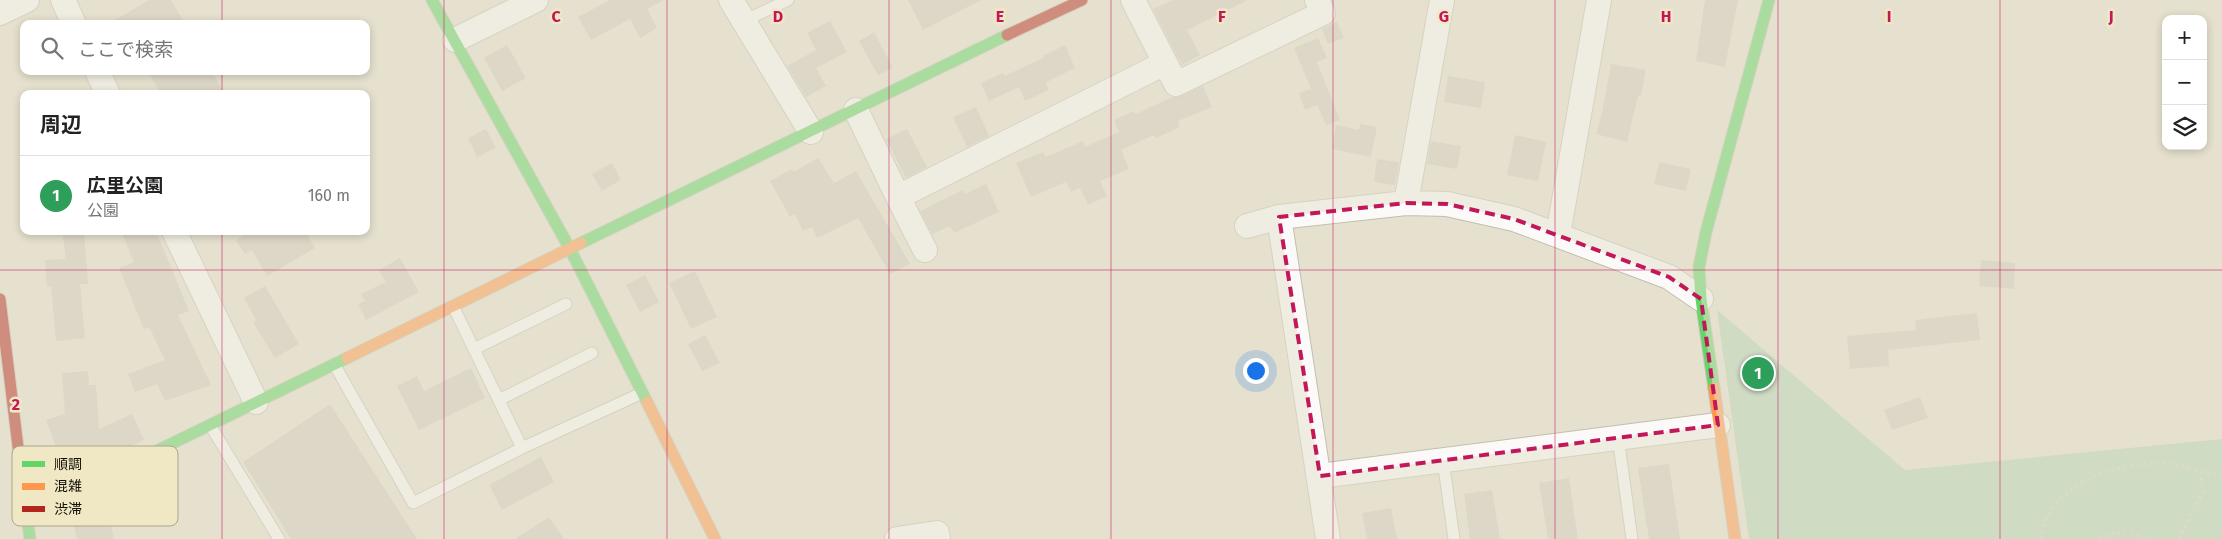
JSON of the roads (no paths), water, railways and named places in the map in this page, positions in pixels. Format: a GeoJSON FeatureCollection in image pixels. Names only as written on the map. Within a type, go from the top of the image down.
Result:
{"type":"FeatureCollection","features":[{"type":"Feature","properties":{"kind":"main road"},"geometry":{"type":"LineString","coordinates":[[432,0],[570,248],[715,539]]}},
{"type":"Feature","properties":{"kind":"main road"},"geometry":{"type":"LineString","coordinates":[[167,446],[984,46],[1082,0]]}},
{"type":"Feature","properties":{"kind":"main road"},"geometry":{"type":"LineString","coordinates":[[1735,539],[1701,299],[1699,267],[1706,232],[1769,0]]}},
{"type":"Feature","properties":{"kind":"main road"},"geometry":{"type":"LineString","coordinates":[[0,299],[18,446]]}},
{"type":"Feature","properties":{"kind":"main road"},"geometry":{"type":"LineString","coordinates":[[28,526],[30,539]]}},
{"type":"Feature","properties":{"kind":"street"},"geometry":{"type":"LineString","coordinates":[[0,13],[27,0]]}},
{"type":"Feature","properties":{"kind":"street"},"geometry":{"type":"LineString","coordinates":[[63,0],[72,20]]}},
{"type":"Feature","properties":{"kind":"street"},"geometry":{"type":"LineString","coordinates":[[455,40],[536,0]]}},
{"type":"Feature","properties":{"kind":"street"},"geometry":{"type":"LineString","coordinates":[[731,0],[811,132]]}},
{"type":"Feature","properties":{"kind":"street"},"geometry":{"type":"LineString","coordinates":[[1133,0],[1176,84],[1324,13],[1317,0]]}},
{"type":"Feature","properties":{"kind":"street"},"geometry":{"type":"LineString","coordinates":[[1406,203],[1442,0]]}},
{"type":"Feature","properties":{"kind":"street"},"geometry":{"type":"LineString","coordinates":[[1558,235],[1599,0]]}},
{"type":"Feature","properties":{"kind":"street"},"geometry":{"type":"LineString","coordinates":[[898,197],[1165,63]]}},
{"type":"Feature","properties":{"kind":"street"},"geometry":{"type":"LineString","coordinates":[[99,75],[106,90]]}},
{"type":"Feature","properties":{"kind":"street"},"geometry":{"type":"LineString","coordinates":[[856,110],[925,250]]}},
{"type":"Feature","properties":{"kind":"street"},"geometry":{"type":"LineString","coordinates":[[1247,226],[1280,217],[1406,203],[1447,204],[1514,219],[1558,235],[1669,277],[1701,299]]}},
{"type":"Feature","properties":{"kind":"street"},"geometry":{"type":"LineString","coordinates":[[1280,217],[1328,539]]}},
{"type":"Feature","properties":{"kind":"street"},"geometry":{"type":"LineString","coordinates":[[176,235],[256,402]]}},
{"type":"Feature","properties":{"kind":"street"},"geometry":{"type":"LineString","coordinates":[[1320,476],[1718,425]]}},
{"type":"Feature","properties":{"kind":"street"},"geometry":{"type":"LineString","coordinates":[[897,539],[937,533],[938,539]]}},
{"type":"Feature","properties":{"kind":"lane"},"geometry":{"type":"LineString","coordinates":[[744,22],[788,0]]}},
{"type":"Feature","properties":{"kind":"lane"},"geometry":{"type":"LineString","coordinates":[[474,349],[566,304]]}},
{"type":"Feature","properties":{"kind":"lane"},"geometry":{"type":"LineString","coordinates":[[453,306],[522,448]]}},
{"type":"Feature","properties":{"kind":"lane"},"geometry":{"type":"LineString","coordinates":[[499,400],[592,353]]}},
{"type":"Feature","properties":{"kind":"lane"},"geometry":{"type":"LineString","coordinates":[[334,364],[413,503],[522,448],[642,393]]}},
{"type":"Feature","properties":{"kind":"lane"},"geometry":{"type":"LineString","coordinates":[[210,425],[279,539]]}},
{"type":"Feature","properties":{"kind":"lane"},"geometry":{"type":"LineString","coordinates":[[1618,438],[1632,539]]}},
{"type":"Feature","properties":{"kind":"lane"},"geometry":{"type":"LineString","coordinates":[[1443,460],[1454,539]]}},
{"type":"Feature","properties":{"kind":"place","name":"広里公園"},"geometry":{"type":"Point","coordinates":[1758,373]}}]}
